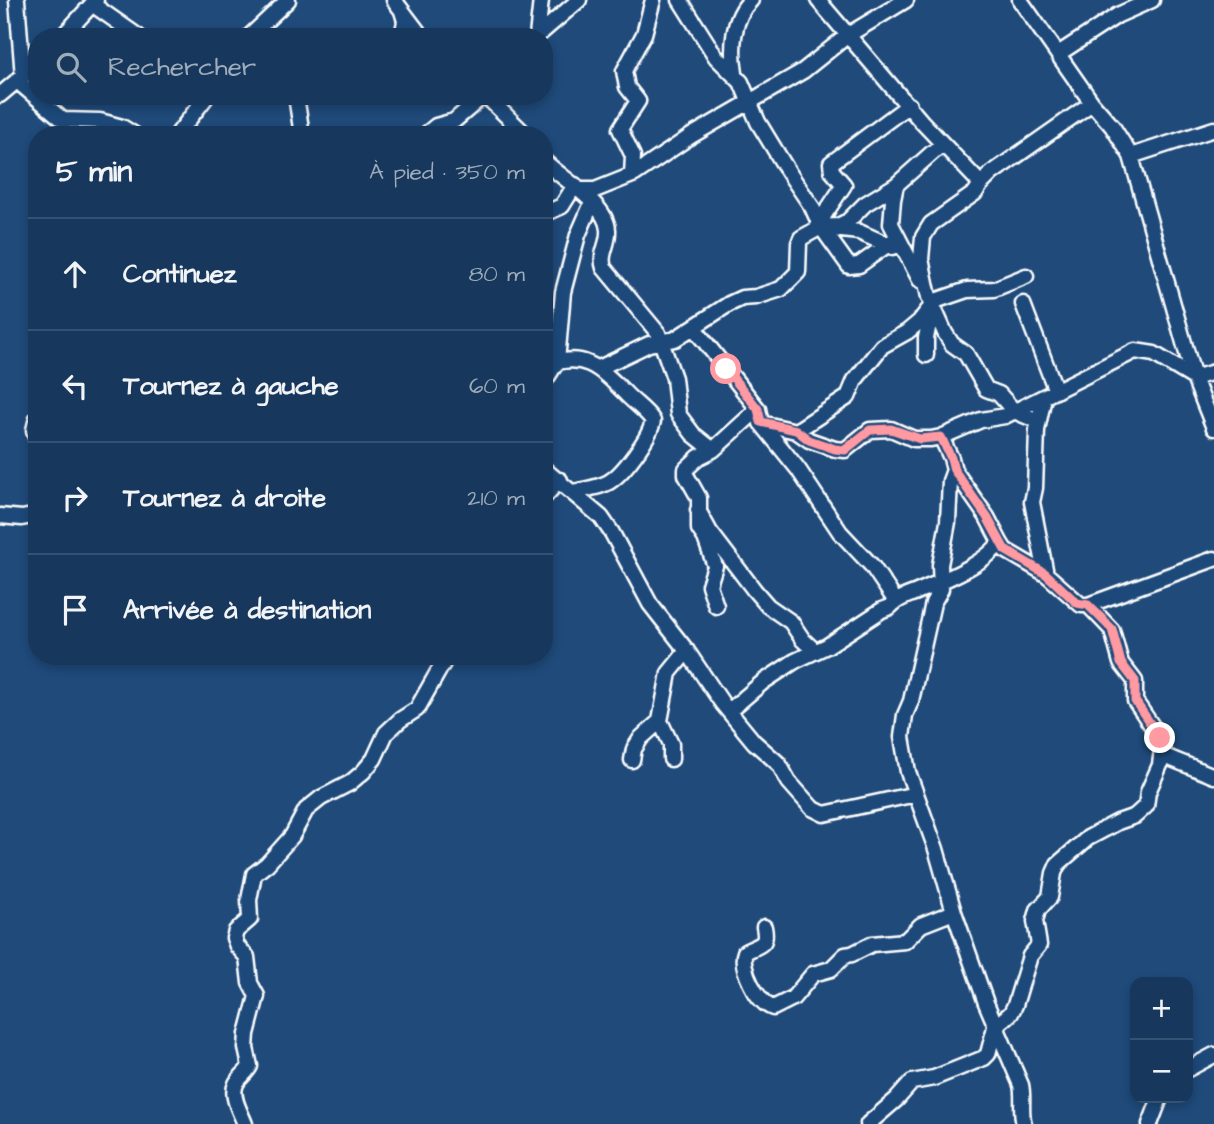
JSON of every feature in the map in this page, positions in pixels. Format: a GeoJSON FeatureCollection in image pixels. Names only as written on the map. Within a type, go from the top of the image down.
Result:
{"type":"FeatureCollection","features":[{"type":"Feature","properties":{"kind":"street"},"geometry":{"type":"LineString","coordinates":[[17,0],[20,79],[28,87]]}},
{"type":"Feature","properties":{"kind":"street"},"geometry":{"type":"LineString","coordinates":[[258,28],[288,0]]}},
{"type":"Feature","properties":{"kind":"street"},"geometry":{"type":"LineString","coordinates":[[538,28],[541,0]]}},
{"type":"Feature","properties":{"kind":"street"},"geometry":{"type":"LineString","coordinates":[[546,28],[579,0]]}},
{"type":"Feature","properties":{"kind":"street"},"geometry":{"type":"LineString","coordinates":[[632,176],[633,156],[620,129],[638,101],[627,87],[624,71],[644,34],[653,0]]}},
{"type":"Feature","properties":{"kind":"street"},"geometry":{"type":"LineString","coordinates":[[680,0],[716,57],[735,73],[751,97],[758,122],[812,207],[821,227],[852,267],[870,259],[893,241]]}},
{"type":"Feature","properties":{"kind":"street"},"geometry":{"type":"LineString","coordinates":[[735,73],[732,41],[740,15],[751,0]]}},
{"type":"Feature","properties":{"kind":"street"},"geometry":{"type":"LineString","coordinates":[[818,0],[942,144],[981,184]]}},
{"type":"Feature","properties":{"kind":"street"},"geometry":{"type":"LineString","coordinates":[[578,188],[595,190],[632,176],[751,97],[815,63],[848,35],[906,0]]}},
{"type":"Feature","properties":{"kind":"street"},"geometry":{"type":"LineString","coordinates":[[1020,0],[1092,103],[1112,126],[1130,156],[1194,378],[1214,428]]}},
{"type":"Feature","properties":{"kind":"street"},"geometry":{"type":"LineString","coordinates":[[1118,15],[1124,0]]}},
{"type":"Feature","properties":{"kind":"street"},"geometry":{"type":"LineString","coordinates":[[1058,54],[1118,15],[1152,0]]}},
{"type":"Feature","properties":{"kind":"street"},"geometry":{"type":"LineString","coordinates":[[70,28],[94,2],[127,28]]}},
{"type":"Feature","properties":{"kind":"street"},"geometry":{"type":"LineString","coordinates":[[398,5],[405,20],[404,28]]}},
{"type":"Feature","properties":{"kind":"street"},"geometry":{"type":"LineString","coordinates":[[398,5],[415,28]]}},
{"type":"Feature","properties":{"kind":"street"},"geometry":{"type":"LineString","coordinates":[[0,95],[28,72]]}},
{"type":"Feature","properties":{"kind":"street"},"geometry":{"type":"LineString","coordinates":[[926,355],[931,301],[922,266],[923,237],[931,224],[975,193],[992,173],[1092,103]]}},
{"type":"Feature","properties":{"kind":"street"},"geometry":{"type":"LineString","coordinates":[[47,105],[63,120],[100,121],[118,126]]}},
{"type":"Feature","properties":{"kind":"street"},"geometry":{"type":"LineString","coordinates":[[183,126],[198,105]]}},
{"type":"Feature","properties":{"kind":"street"},"geometry":{"type":"LineString","coordinates":[[297,105],[301,126]]}},
{"type":"Feature","properties":{"kind":"street"},"geometry":{"type":"LineString","coordinates":[[436,126],[454,121],[474,105]]}},
{"type":"Feature","properties":{"kind":"street"},"geometry":{"type":"LineString","coordinates":[[494,105],[517,126]]}},
{"type":"Feature","properties":{"kind":"street"},"geometry":{"type":"LineString","coordinates":[[821,227],[824,215],[844,185],[832,171],[831,163],[909,105]]}},
{"type":"Feature","properties":{"kind":"street"},"geometry":{"type":"LineString","coordinates":[[1130,156],[1214,129]]}},
{"type":"Feature","properties":{"kind":"street"},"geometry":{"type":"LineString","coordinates":[[598,368],[649,344],[675,339],[729,304],[780,289],[788,284],[798,272],[801,238],[821,227],[838,226],[848,221],[865,204],[896,185],[942,144]]}},
{"type":"Feature","properties":{"kind":"street"},"geometry":{"type":"LineString","coordinates":[[553,168],[578,188],[605,220],[608,230],[601,260],[604,268],[638,312],[652,324],[662,342],[674,378],[678,414],[693,434],[713,450]]}},
{"type":"Feature","properties":{"kind":"street"},"geometry":{"type":"LineString","coordinates":[[893,241],[891,224],[896,185]]}},
{"type":"Feature","properties":{"kind":"street"},"geometry":{"type":"LineString","coordinates":[[553,210],[562,206],[578,188]]}},
{"type":"Feature","properties":{"kind":"street"},"geometry":{"type":"LineString","coordinates":[[553,354],[578,236],[592,203]]}},
{"type":"Feature","properties":{"kind":"street"},"geometry":{"type":"LineString","coordinates":[[821,227],[893,241],[908,256],[948,339],[966,354],[986,389],[999,394],[1014,411],[1038,421]]}},
{"type":"Feature","properties":{"kind":"street"},"geometry":{"type":"LineString","coordinates":[[796,430],[848,397],[855,380],[882,346],[919,322],[931,301],[967,290],[994,289],[1026,276]]}},
{"type":"Feature","properties":{"kind":"street"},"geometry":{"type":"LineString","coordinates":[[1023,304],[1050,394],[1038,421],[1032,502],[1046,574]]}},
{"type":"Feature","properties":{"kind":"street"},"geometry":{"type":"LineString","coordinates":[[694,328],[840,532],[872,566],[895,600]]}},
{"type":"Feature","properties":{"kind":"street"},"geometry":{"type":"LineString","coordinates":[[759,416],[796,430],[809,440],[845,450],[870,430],[891,429],[920,439],[941,437],[981,420],[994,419],[1135,351],[1154,354],[1194,378],[1214,372]]}},
{"type":"Feature","properties":{"kind":"street"},"geometry":{"type":"LineString","coordinates":[[553,364],[571,359],[588,362],[652,418],[653,424],[618,475],[609,483],[574,492]]}},
{"type":"Feature","properties":{"kind":"street"},"geometry":{"type":"LineString","coordinates":[[716,606],[709,585],[715,566],[699,529],[699,498],[686,475],[686,469],[759,416]]}},
{"type":"Feature","properties":{"kind":"street"},"geometry":{"type":"LineString","coordinates":[[941,437],[954,470],[987,517],[999,548],[1046,574],[1077,603],[1088,605],[1214,559]]}},
{"type":"Feature","properties":{"kind":"street"},"geometry":{"type":"LineString","coordinates":[[954,470],[950,481],[948,522],[940,565],[941,589],[933,603],[902,737],[908,772],[936,849],[954,912],[995,1027],[1021,1085],[1024,1124]]}},
{"type":"Feature","properties":{"kind":"street"},"geometry":{"type":"LineString","coordinates":[[553,476],[601,517],[641,590],[729,711],[754,743],[779,764],[789,782],[817,812],[824,814],[916,794]]}},
{"type":"Feature","properties":{"kind":"street"},"geometry":{"type":"LineString","coordinates":[[553,488],[560,481]]}},
{"type":"Feature","properties":{"kind":"street"},"geometry":{"type":"LineString","coordinates":[[698,510],[710,532],[755,591],[768,606],[791,622],[803,640],[815,651]]}},
{"type":"Feature","properties":{"kind":"street"},"geometry":{"type":"LineString","coordinates":[[0,516],[28,516]]}},
{"type":"Feature","properties":{"kind":"street"},"geometry":{"type":"LineString","coordinates":[[729,711],[763,682],[890,607],[895,600],[940,582],[999,548]]}},
{"type":"Feature","properties":{"kind":"street"},"geometry":{"type":"LineString","coordinates":[[868,1124],[912,1082],[934,1078],[980,1061],[988,1054],[995,1027],[1011,1013],[1030,957],[1039,945],[1035,920],[1038,910],[1050,897],[1058,864],[1088,838],[1136,816],[1146,806],[1148,792],[1162,755],[1163,742],[1135,701],[1135,681],[1121,663],[1112,629],[1088,605]]}},
{"type":"Feature","properties":{"kind":"street"},"geometry":{"type":"LineString","coordinates":[[798,660],[803,640]]}},
{"type":"Feature","properties":{"kind":"street"},"geometry":{"type":"LineString","coordinates":[[671,759],[671,744],[660,721],[669,673],[687,651]]}},
{"type":"Feature","properties":{"kind":"street"},"geometry":{"type":"LineString","coordinates":[[245,1124],[234,1097],[234,1089],[250,1066],[246,1048],[247,1034],[257,996],[250,983],[247,957],[234,938],[236,932],[250,919],[249,900],[254,874],[267,864],[292,836],[306,810],[363,772],[374,759],[386,733],[417,709],[442,665]]}},
{"type":"Feature","properties":{"kind":"street"},"geometry":{"type":"LineString","coordinates":[[632,760],[634,749],[641,738],[660,721]]}},
{"type":"Feature","properties":{"kind":"street"},"geometry":{"type":"LineString","coordinates":[[1162,755],[1214,776]]}},
{"type":"Feature","properties":{"kind":"street"},"geometry":{"type":"LineString","coordinates":[[764,927],[764,942],[745,952],[743,964],[760,1001],[773,1008],[793,998],[809,977],[831,969],[845,955],[872,944],[905,941],[921,926],[954,912]]}},
{"type":"Feature","properties":{"kind":"street"},"geometry":{"type":"LineString","coordinates":[[1193,1066],[1214,1055]]}},
{"type":"Feature","properties":{"kind":"street"},"geometry":{"type":"LineString","coordinates":[[1150,1124],[1158,1103]]}},
{"type":"Feature","properties":{"kind":"route"},"geometry":{"type":"LineString","coordinates":[[726,369],[758,409],[761,422],[796,430],[809,440],[835,449],[845,450],[870,430],[891,429],[915,439],[941,437],[948,449],[954,470],[987,517],[1005,550],[1046,574],[1077,603],[1088,605],[1112,629],[1121,663],[1137,687],[1135,701],[1160,738]]}}]}
